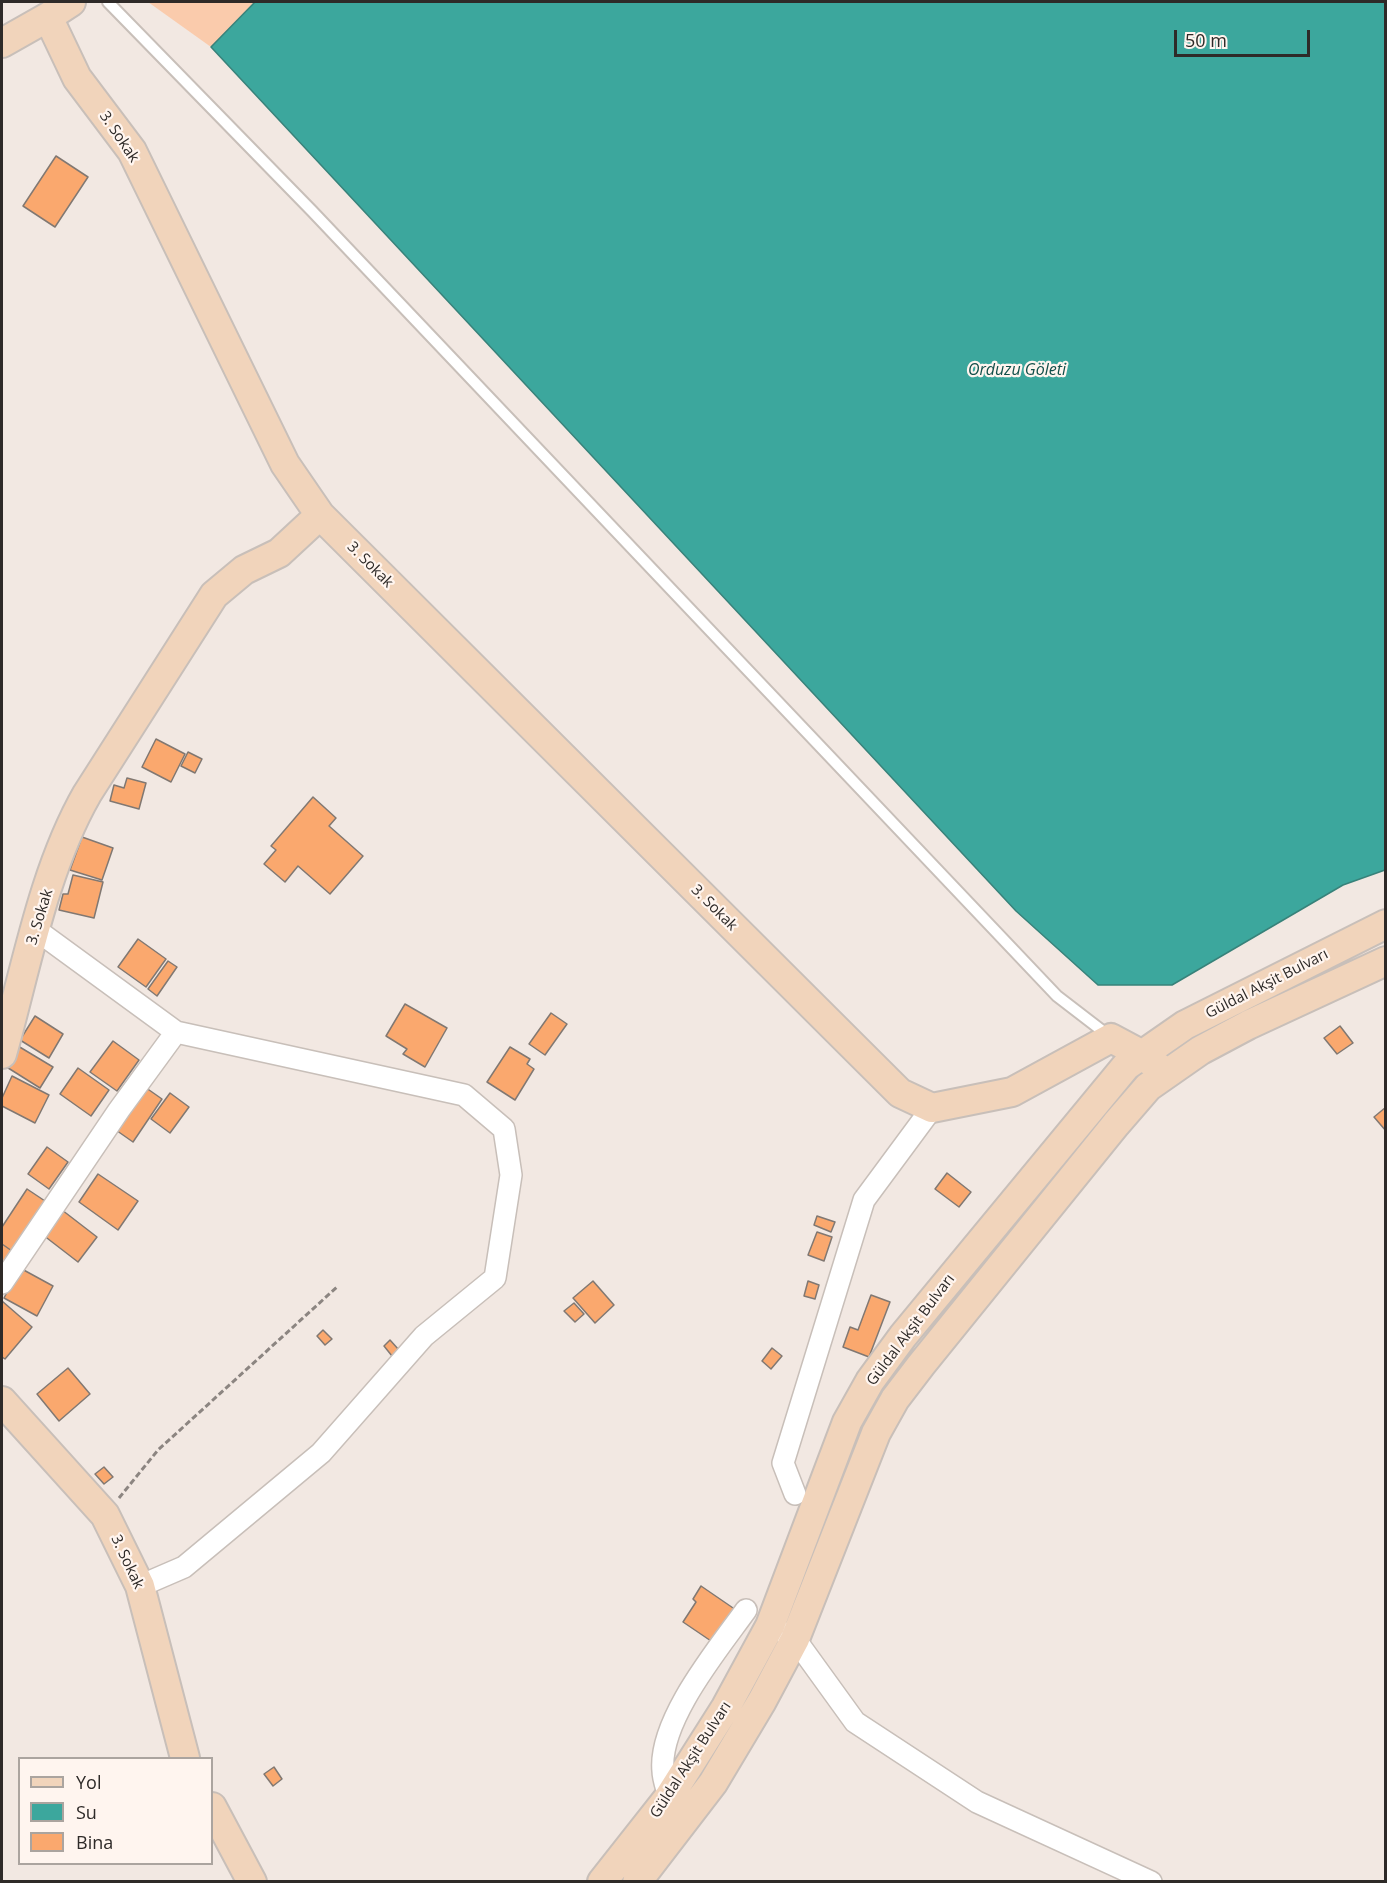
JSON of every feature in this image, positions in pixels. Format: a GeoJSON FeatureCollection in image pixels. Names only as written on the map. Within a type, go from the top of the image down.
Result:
{"type":"FeatureCollection","features":[{"type":"Feature","properties":{"kind":"street"},"geometry":{"type":"LineString","coordinates":[[2,43],[71,2]]}},
{"type":"Feature","properties":{"kind":"street","name":"3. Sokak"},"geometry":{"type":"LineString","coordinates":[[48,17],[77,78],[132,151],[285,465],[320,515],[900,1093],[932,1108]]}},
{"type":"Feature","properties":{"kind":"street","name":"3. Sokak"},"geometry":{"type":"LineString","coordinates":[[2,1054],[35,929],[70,824],[214,595],[244,570],[279,553],[320,515]]}},
{"type":"Feature","properties":{"kind":"street","name":"Güldal Akşit Bulvarı"},"geometry":{"type":"LineString","coordinates":[[637,1881],[712,1783],[762,1701],[847,1422],[870,1381],[903,1336],[1126,1066],[1185,1025],[1386,924]]}},
{"type":"Feature","properties":{"kind":"street"},"geometry":{"type":"LineString","coordinates":[[35,929],[176,1032],[464,1095],[504,1129],[511,1175],[495,1278],[424,1336],[321,1453],[184,1567],[140,1586]]}},
{"type":"Feature","properties":{"kind":"street","name":"Güldal Akşit Bulvarı"},"geometry":{"type":"LineString","coordinates":[[602,1881],[669,1797],[726,1707],[783,1632],[876,1433],[895,1399],[1116,1124],[1148,1087],[1201,1050],[1248,1025],[1386,961]]}},
{"type":"Feature","properties":{"kind":"street"},"geometry":{"type":"LineString","coordinates":[[2,1283],[119,1110],[176,1032]]}},
{"type":"Feature","properties":{"kind":"street"},"geometry":{"type":"LineString","coordinates":[[795,1494],[783,1463],[864,1200],[932,1108],[1012,1092],[1111,1038],[1141,1054],[1166,1073]]}},
{"type":"Feature","properties":{"kind":"street","name":"3. Sokak"},"geometry":{"type":"LineString","coordinates":[[2,1401],[105,1515],[140,1586],[185,1757]]}},
{"type":"Feature","properties":{"kind":"street"},"geometry":{"type":"LineString","coordinates":[[669,1797],[663,1770],[665,1745],[688,1690],[746,1610]]}},
{"type":"Feature","properties":{"kind":"street"},"geometry":{"type":"LineString","coordinates":[[783,1632],[855,1722],[977,1802],[1151,1881]]}},
{"type":"Feature","properties":{"kind":"street"},"geometry":{"type":"LineString","coordinates":[[213,1809],[252,1881]]}},
{"type":"Feature","properties":{"kind":"lane"},"geometry":{"type":"LineString","coordinates":[[108,2],[312,211],[1057,996],[1111,1038]]}},
{"type":"Feature","properties":{"kind":"path"},"geometry":{"type":"LineString","coordinates":[[105,1515],[159,1450],[337,1287]]}},
{"type":"Feature","properties":{"kind":"shaded area"},"geometry":{"type":"Polygon","coordinates":[[[148,2],[255,2],[211,47],[148,2]]]}},
{"type":"Feature","properties":{"kind":"water","name":"Orduzu Göleti"},"geometry":{"type":"Polygon","coordinates":[[[255,2],[1385,2],[1385,870],[1343,885],[1172,985],[1098,985],[1016,911],[211,47],[255,2]]]}},
{"type":"Feature","properties":{"kind":"building"},"geometry":{"type":"Polygon","coordinates":[[[56,156],[88,177],[55,227],[23,206],[56,156]]]}},
{"type":"Feature","properties":{"kind":"building"},"geometry":{"type":"Polygon","coordinates":[[[156,739],[185,754],[171,782],[142,767],[156,739]]]}},
{"type":"Feature","properties":{"kind":"building"},"geometry":{"type":"Polygon","coordinates":[[[188,752],[202,759],[195,773],[181,766],[188,752]]]}},
{"type":"Feature","properties":{"kind":"building"},"geometry":{"type":"Polygon","coordinates":[[[127,778],[146,783],[139,809],[110,801],[114,785],[124,788],[127,778]]]}},
{"type":"Feature","properties":{"kind":"building"},"geometry":{"type":"Polygon","coordinates":[[[313,797],[336,818],[329,826],[363,856],[330,894],[298,866],[285,882],[264,864],[276,850],[271,846],[313,797]]]}},
{"type":"Feature","properties":{"kind":"building"},"geometry":{"type":"Polygon","coordinates":[[[82,837],[113,848],[102,880],[70,870],[82,837]]]}},
{"type":"Feature","properties":{"kind":"building"},"geometry":{"type":"Polygon","coordinates":[[[73,875],[103,882],[94,918],[59,910],[63,894],[68,894],[73,875]]]}},
{"type":"Feature","properties":{"kind":"building"},"geometry":{"type":"Polygon","coordinates":[[[138,939],[166,959],[146,987],[118,967],[138,939]]]}},
{"type":"Feature","properties":{"kind":"building"},"geometry":{"type":"Polygon","coordinates":[[[168,961],[177,967],[157,996],[148,989],[168,961]]]}},
{"type":"Feature","properties":{"kind":"building"},"geometry":{"type":"Polygon","coordinates":[[[405,1004],[447,1028],[425,1067],[403,1054],[407,1049],[386,1036],[405,1004]]]}},
{"type":"Feature","properties":{"kind":"building"},"geometry":{"type":"Polygon","coordinates":[[[551,1013],[567,1024],[545,1055],[529,1044],[551,1013]]]}},
{"type":"Feature","properties":{"kind":"building"},"geometry":{"type":"Polygon","coordinates":[[[35,1016],[63,1034],[49,1058],[20,1040],[35,1016]]]}},
{"type":"Feature","properties":{"kind":"building"},"geometry":{"type":"Polygon","coordinates":[[[1340,1026],[1353,1043],[1337,1054],[1324,1038],[1340,1026]]]}},
{"type":"Feature","properties":{"kind":"building"},"geometry":{"type":"Polygon","coordinates":[[[113,1041],[139,1060],[117,1091],[90,1072],[113,1041]]]}},
{"type":"Feature","properties":{"kind":"building"},"geometry":{"type":"Polygon","coordinates":[[[18,1046],[53,1067],[40,1088],[5,1066],[18,1046]]]}},
{"type":"Feature","properties":{"kind":"building"},"geometry":{"type":"Polygon","coordinates":[[[510,1047],[530,1059],[527,1064],[534,1069],[515,1100],[487,1082],[510,1047]]]}},
{"type":"Feature","properties":{"kind":"building"},"geometry":{"type":"Polygon","coordinates":[[[78,1068],[109,1090],[91,1116],[60,1094],[78,1068]]]}},
{"type":"Feature","properties":{"kind":"building"},"geometry":{"type":"Polygon","coordinates":[[[12,1076],[49,1095],[35,1123],[2,1106],[2,1098],[12,1076]]]}},
{"type":"Feature","properties":{"kind":"building"},"geometry":{"type":"Polygon","coordinates":[[[142,1085],[162,1099],[133,1142],[113,1128],[142,1085]]]}},
{"type":"Feature","properties":{"kind":"building"},"geometry":{"type":"Polygon","coordinates":[[[170,1093],[189,1107],[170,1133],[151,1119],[170,1093]]]}},
{"type":"Feature","properties":{"kind":"building"},"geometry":{"type":"Polygon","coordinates":[[[1386,1107],[1386,1131],[1374,1117],[1386,1107]]]}},
{"type":"Feature","properties":{"kind":"building"},"geometry":{"type":"Polygon","coordinates":[[[47,1147],[68,1162],[49,1189],[28,1174],[47,1147]]]}},
{"type":"Feature","properties":{"kind":"building"},"geometry":{"type":"Polygon","coordinates":[[[947,1173],[971,1192],[959,1207],[935,1189],[947,1173]]]}},
{"type":"Feature","properties":{"kind":"building"},"geometry":{"type":"Polygon","coordinates":[[[98,1174],[138,1201],[118,1230],[79,1202],[98,1174]]]}},
{"type":"Feature","properties":{"kind":"building"},"geometry":{"type":"Polygon","coordinates":[[[27,1189],[45,1201],[12,1251],[2,1244],[2,1227],[27,1189]]]}},
{"type":"Feature","properties":{"kind":"building"},"geometry":{"type":"Polygon","coordinates":[[[62,1210],[97,1237],[78,1262],[43,1235],[62,1210]]]}},
{"type":"Feature","properties":{"kind":"building"},"geometry":{"type":"Polygon","coordinates":[[[817,1216],[835,1222],[831,1232],[814,1225],[817,1216]]]}},
{"type":"Feature","properties":{"kind":"building"},"geometry":{"type":"Polygon","coordinates":[[[817,1232],[832,1237],[824,1261],[808,1255],[817,1232]]]}},
{"type":"Feature","properties":{"kind":"building"},"geometry":{"type":"Polygon","coordinates":[[[2,1244],[12,1251],[3,1265],[2,1264],[2,1244]]]}},
{"type":"Feature","properties":{"kind":"building"},"geometry":{"type":"Polygon","coordinates":[[[20,1268],[53,1286],[37,1316],[4,1298],[20,1268]]]}},
{"type":"Feature","properties":{"kind":"building"},"geometry":{"type":"Polygon","coordinates":[[[593,1281],[614,1305],[595,1323],[573,1298],[593,1281]]]}},
{"type":"Feature","properties":{"kind":"building"},"geometry":{"type":"Polygon","coordinates":[[[808,1281],[819,1285],[815,1299],[804,1296],[808,1281]]]}},
{"type":"Feature","properties":{"kind":"building"},"geometry":{"type":"Polygon","coordinates":[[[871,1295],[890,1302],[869,1357],[843,1347],[850,1327],[858,1330],[871,1295]]]}},
{"type":"Feature","properties":{"kind":"building"},"geometry":{"type":"Polygon","coordinates":[[[2,1301],[32,1327],[5,1359],[2,1357],[2,1301]]]}},
{"type":"Feature","properties":{"kind":"building"},"geometry":{"type":"Polygon","coordinates":[[[574,1303],[584,1314],[575,1322],[564,1311],[574,1303]]]}},
{"type":"Feature","properties":{"kind":"building"},"geometry":{"type":"Polygon","coordinates":[[[323,1330],[332,1339],[325,1345],[317,1336],[323,1330]]]}},
{"type":"Feature","properties":{"kind":"building"},"geometry":{"type":"Polygon","coordinates":[[[390,1340],[399,1350],[392,1356],[384,1346],[390,1340]]]}},
{"type":"Feature","properties":{"kind":"building"},"geometry":{"type":"Polygon","coordinates":[[[772,1348],[782,1356],[771,1369],[762,1361],[772,1348]]]}},
{"type":"Feature","properties":{"kind":"building"},"geometry":{"type":"Polygon","coordinates":[[[68,1368],[90,1394],[59,1421],[37,1394],[68,1368]]]}},
{"type":"Feature","properties":{"kind":"building"},"geometry":{"type":"Polygon","coordinates":[[[104,1467],[113,1477],[104,1484],[95,1474],[104,1467]]]}},
{"type":"Feature","properties":{"kind":"building"},"geometry":{"type":"Polygon","coordinates":[[[701,1586],[736,1610],[714,1643],[683,1622],[696,1602],[693,1599],[701,1586]]]}},
{"type":"Feature","properties":{"kind":"building"},"geometry":{"type":"Polygon","coordinates":[[[274,1767],[282,1779],[273,1786],[264,1774],[274,1767]]]}}]}
